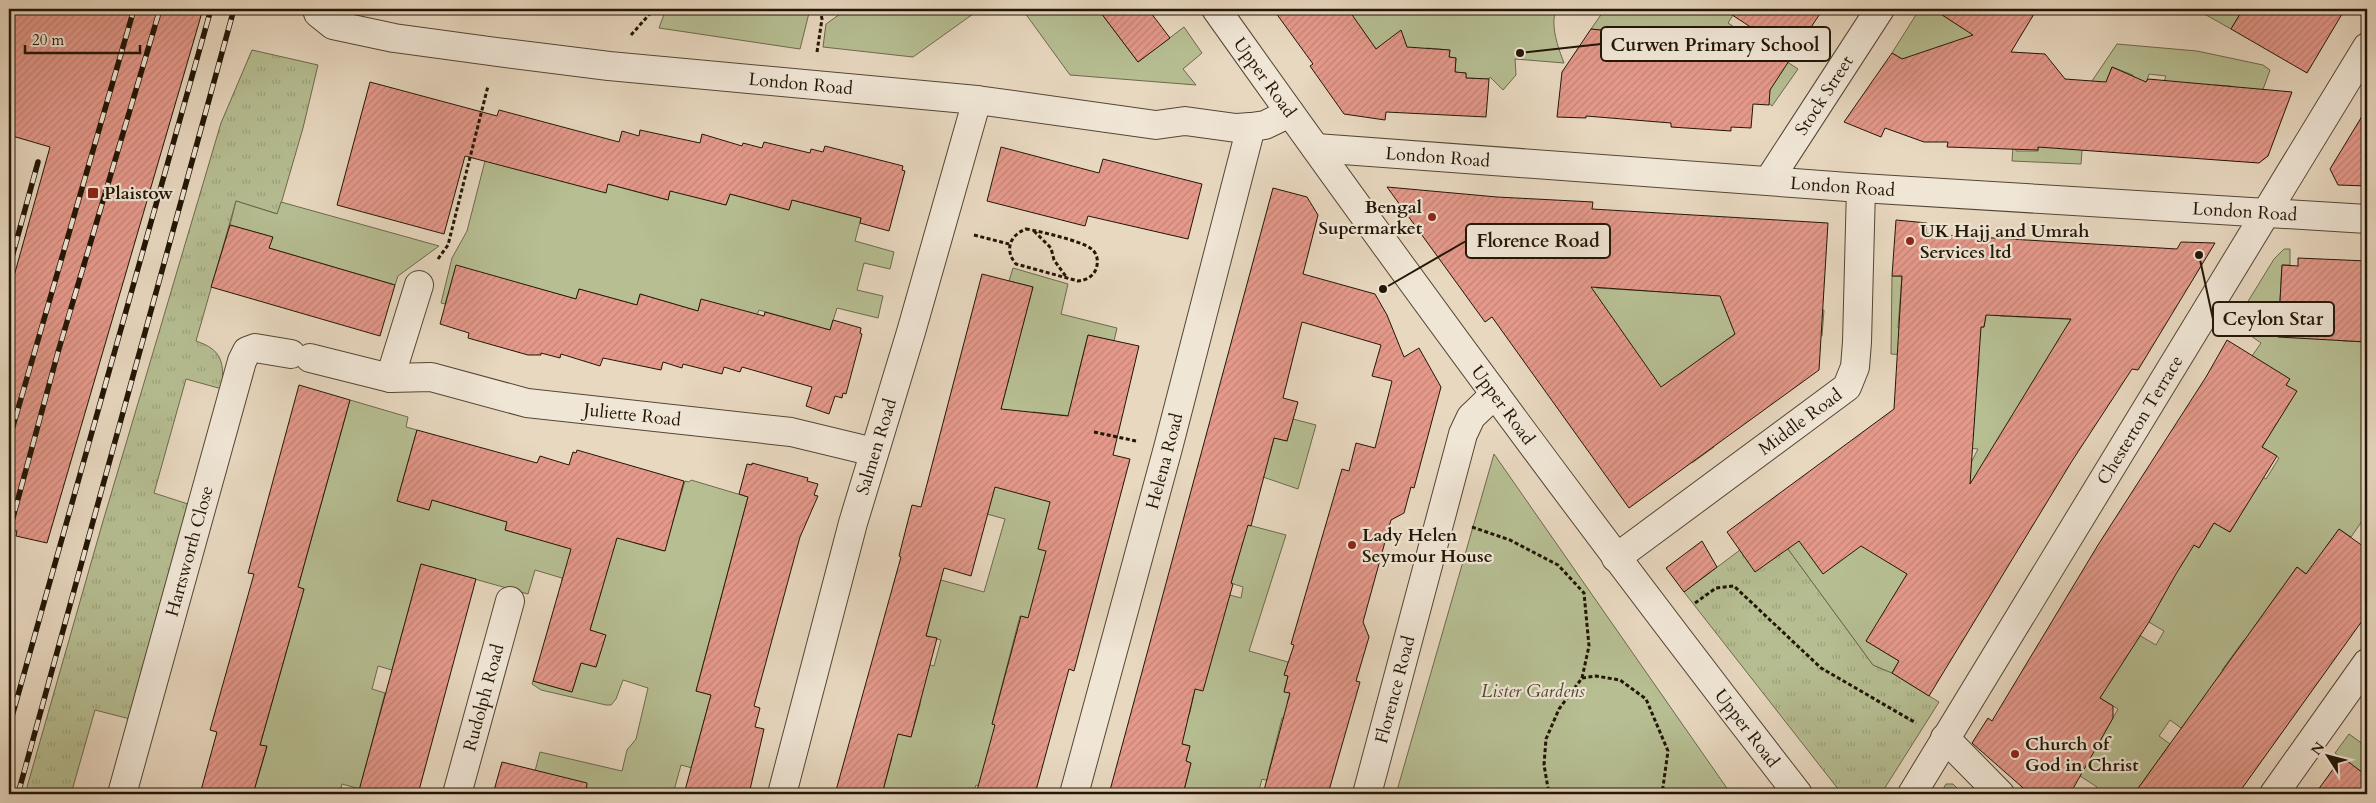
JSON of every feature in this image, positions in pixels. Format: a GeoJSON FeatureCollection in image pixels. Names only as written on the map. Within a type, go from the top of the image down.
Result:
{"type":"FeatureCollection","features":[{"type":"Feature","properties":{"kind":"street","name":"London Road"},"geometry":{"type":"LineString","coordinates":[[317,9],[318,13],[333,25],[394,38],[609,66],[977,100],[1156,125],[1185,121],[1236,128],[1251,127],[1265,125],[1290,113]]}},
{"type":"Feature","properties":{"kind":"street","name":"Upper Road"},"geometry":{"type":"LineString","coordinates":[[1216,9],[1616,558],[1798,794]]}},
{"type":"Feature","properties":{"kind":"street","name":"Stock Street"},"geometry":{"type":"LineString","coordinates":[[1769,180],[1880,9]]}},
{"type":"Feature","properties":{"kind":"street","name":"Chesterton Terrace"},"geometry":{"type":"LineString","coordinates":[[1912,794],[2268,213],[2367,47]]}},
{"type":"Feature","properties":{"kind":"street","name":"Salmen Road"},"geometry":{"type":"LineString","coordinates":[[782,794],[853,523],[914,323],[977,100]]}},
{"type":"Feature","properties":{"kind":"street","name":"Helena Road"},"geometry":{"type":"LineString","coordinates":[[1074,794],[1168,448],[1251,127]]}},
{"type":"Feature","properties":{"kind":"street","name":"London Road"},"geometry":{"type":"LineString","coordinates":[[1316,148],[1860,188],[2367,219]]}},
{"type":"Feature","properties":{"kind":"street","name":"Middle Road"},"geometry":{"type":"LineString","coordinates":[[1616,558],[1847,387],[1855,367],[1857,342],[1860,188]]}},
{"type":"Feature","properties":{"kind":"street"},"geometry":{"type":"LineString","coordinates":[[390,378],[419,285]]}},
{"type":"Feature","properties":{"kind":"street","name":"Hartsworth Close"},"geometry":{"type":"LineString","coordinates":[[122,794],[242,361],[247,351],[255,348],[300,356]]}},
{"type":"Feature","properties":{"kind":"street","name":"Juliette Road"},"geometry":{"type":"LineString","coordinates":[[300,356],[390,378],[431,377],[527,403],[791,432],[874,452]]}},
{"type":"Feature","properties":{"kind":"street","name":"Florence Road"},"geometry":{"type":"LineString","coordinates":[[1367,794],[1463,434],[1471,417],[1495,394]]}},
{"type":"Feature","properties":{"kind":"street","name":"Rudolph Road"},"geometry":{"type":"LineString","coordinates":[[457,794],[510,601]]}},
{"type":"Feature","properties":{"kind":"street"},"geometry":{"type":"LineString","coordinates":[[2274,794],[2367,663]]}},
{"type":"Feature","properties":{"kind":"street"},"geometry":{"type":"LineString","coordinates":[[1945,738],[2000,794]]}},
{"type":"Feature","properties":{"kind":"path"},"geometry":{"type":"LineString","coordinates":[[812,85],[822,18],[820,9]]}},
{"type":"Feature","properties":{"kind":"path"},"geometry":{"type":"LineString","coordinates":[[419,285],[448,245],[497,52]]}},
{"type":"Feature","properties":{"kind":"path"},"geometry":{"type":"LineString","coordinates":[[1026,229],[1089,247],[1097,256],[1098,262],[1094,274],[1084,280],[1068,279],[1022,267],[1012,259],[1009,247],[1014,235],[1026,229]]}},
{"type":"Feature","properties":{"kind":"path"},"geometry":{"type":"LineString","coordinates":[[1033,230],[1051,248],[1054,260],[1068,279]]}},
{"type":"Feature","properties":{"kind":"path"},"geometry":{"type":"LineString","coordinates":[[1094,274],[1099,279]]}},
{"type":"Feature","properties":{"kind":"path"},"geometry":{"type":"LineString","coordinates":[[1094,432],[1168,448]]}},
{"type":"Feature","properties":{"kind":"path"},"geometry":{"type":"LineString","coordinates":[[1441,516],[1510,540],[1558,565],[1584,593],[1589,646],[1582,678],[1559,709],[1546,739],[1544,765],[1549,794]]}},
{"type":"Feature","properties":{"kind":"path"},"geometry":{"type":"LineString","coordinates":[[1667,625],[1716,588],[1734,586],[1821,668],[1945,738]]}},
{"type":"Feature","properties":{"kind":"path"},"geometry":{"type":"LineString","coordinates":[[1582,678],[1596,676],[1620,680],[1646,699],[1668,750],[1662,794]]}},
{"type":"Feature","properties":{"kind":"green space"},"geometry":{"type":"Polygon","coordinates":[[[666,9],[810,9],[800,49],[659,28],[666,9]]]}},
{"type":"Feature","properties":{"kind":"green space"},"geometry":{"type":"Polygon","coordinates":[[[847,9],[980,9],[913,57],[823,47],[826,24],[847,9]]]}},
{"type":"Feature","properties":{"kind":"green space"},"geometry":{"type":"Polygon","coordinates":[[[1022,9],[1098,9],[1138,62],[1184,27],[1202,53],[1183,69],[1196,85],[1070,75],[1022,9]]]}},
{"type":"Feature","properties":{"kind":"green space"},"geometry":{"type":"Polygon","coordinates":[[[1347,9],[1556,9],[1554,29],[1564,63],[1515,59],[1516,75],[1503,90],[1490,77],[1489,79],[1466,78],[1466,73],[1455,72],[1456,58],[1449,57],[1450,50],[1427,48],[1425,71],[1415,71],[1401,31],[1376,49],[1347,9]]]}},
{"type":"Feature","properties":{"kind":"green space"},"geometry":{"type":"Polygon","coordinates":[[[1605,9],[1723,9],[1733,15],[1728,23],[1798,69],[1772,106],[1678,33],[1659,32],[1634,76],[1637,30],[1620,29],[1620,32],[1591,29],[1605,9]]]}},
{"type":"Feature","properties":{"kind":"green space"},"geometry":{"type":"Polygon","coordinates":[[[1933,9],[1964,29],[1971,18],[2005,41],[1921,53],[1907,85],[1906,61],[1892,53],[1919,10],[1933,9]]]}},
{"type":"Feature","properties":{"kind":"green space"},"geometry":{"type":"Polygon","coordinates":[[[2201,9],[2243,9],[2231,29],[2199,11],[2201,9]]]}},
{"type":"Feature","properties":{"kind":"green space"},"geometry":{"type":"Polygon","coordinates":[[[2117,44],[2197,51],[2263,65],[2270,70],[2261,95],[2230,86],[2214,85],[2211,91],[2162,87],[2166,76],[2149,74],[2137,110],[2123,108],[2133,75],[2112,67],[2082,150],[2081,164],[2012,161],[2013,147],[2016,143],[2016,151],[2038,151],[2038,143],[2075,106],[2117,44]]]}},
{"type":"Feature","properties":{"kind":"green space"},"geometry":{"type":"Polygon","coordinates":[[[252,50],[318,65],[303,128],[278,214],[236,201],[196,341],[217,353],[223,372],[222,389],[186,379],[154,493],[188,504],[130,719],[95,710],[71,794],[25,794],[101,528],[221,123],[252,50]]]}},
{"type":"Feature","properties":{"kind":"green space"},"geometry":{"type":"Polygon","coordinates":[[[485,161],[608,184],[668,200],[670,190],[726,205],[730,194],[789,210],[792,200],[861,218],[855,241],[894,252],[890,269],[864,263],[857,290],[883,296],[878,318],[837,308],[830,330],[759,310],[757,315],[701,300],[698,311],[640,294],[637,305],[579,289],[576,299],[456,267],[445,304],[441,303],[452,258],[467,231],[485,161]]]}},
{"type":"Feature","properties":{"kind":"green space"},"geometry":{"type":"Polygon","coordinates":[[[236,201],[277,214],[281,202],[439,246],[398,276],[395,285],[269,248],[272,237],[230,225],[236,201]]]}},
{"type":"Feature","properties":{"kind":"green space"},"geometry":{"type":"Polygon","coordinates":[[[1486,231],[1597,288],[1734,296],[1796,310],[1824,310],[1822,336],[1791,333],[1735,334],[1721,344],[1689,411],[1714,447],[1692,463],[1682,448],[1486,231]]]}},
{"type":"Feature","properties":{"kind":"green space"},"geometry":{"type":"Polygon","coordinates":[[[2284,249],[2290,249],[2290,265],[2282,265],[2278,334],[2307,336],[2344,324],[2343,341],[2367,342],[2367,514],[2351,537],[2339,529],[2326,547],[2319,583],[2297,567],[2254,627],[2249,643],[2244,640],[2222,670],[2250,691],[2210,749],[2170,720],[2159,736],[2170,744],[2134,794],[2093,794],[2097,787],[2060,763],[2099,742],[2118,709],[2071,680],[2139,635],[2156,645],[2164,631],[2147,621],[2164,526],[2199,548],[2214,523],[2230,532],[2238,519],[2224,509],[2248,469],[2266,479],[2279,458],[2262,447],[2296,391],[2286,385],[2289,379],[2252,356],[2261,343],[2237,326],[2252,308],[2247,303],[2274,259],[2284,249]]]}},
{"type":"Feature","properties":{"kind":"green space"},"geometry":{"type":"Polygon","coordinates":[[[1013,268],[1068,284],[1061,314],[1117,328],[1114,341],[1088,335],[1075,387],[1112,420],[1033,412],[1027,432],[1059,504],[1061,555],[1042,621],[1020,616],[992,724],[1013,730],[992,789],[976,785],[973,794],[882,794],[892,758],[871,752],[878,728],[911,737],[920,705],[919,662],[934,666],[941,640],[926,636],[936,598],[893,587],[898,568],[984,592],[1005,519],[951,504],[999,416],[1013,363],[989,357],[1019,339],[1033,287],[1009,281],[1013,268]]]}},
{"type":"Feature","properties":{"kind":"green space"},"geometry":{"type":"Polygon","coordinates":[[[1892,276],[1902,276],[1898,328],[1984,327],[1992,281],[2000,316],[2085,320],[2025,455],[1893,565],[1911,576],[1866,641],[1899,661],[1892,673],[1873,665],[1788,549],[1827,516],[1956,492],[1978,449],[1956,447],[1978,376],[1979,359],[1891,354],[1892,276]]]}},
{"type":"Feature","properties":{"kind":"green space"},"geometry":{"type":"Polygon","coordinates":[[[350,400],[408,417],[406,427],[417,430],[397,501],[429,510],[432,500],[507,522],[505,530],[534,538],[588,521],[635,543],[664,551],[685,481],[689,482],[691,480],[748,497],[696,691],[711,695],[695,754],[696,769],[681,765],[673,794],[529,794],[540,752],[622,771],[627,750],[636,739],[648,688],[623,680],[616,699],[611,705],[606,705],[541,690],[532,684],[533,681],[572,692],[581,663],[596,667],[605,635],[590,630],[601,592],[562,581],[562,578],[535,570],[528,594],[421,564],[392,670],[378,666],[372,689],[385,693],[360,789],[342,784],[339,794],[253,794],[267,747],[260,745],[304,589],[298,587],[350,400]]]}},
{"type":"Feature","properties":{"kind":"green space"},"geometry":{"type":"Polygon","coordinates":[[[1293,419],[1316,425],[1298,489],[1263,477],[1245,447],[1270,454],[1274,438],[1287,441],[1293,419]]]}},
{"type":"Feature","properties":{"kind":"green space","name":"Lister Gardens"},"geometry":{"type":"Polygon","coordinates":[[[1494,454],[1731,794],[1396,794],[1494,454]]]}},
{"type":"Feature","properties":{"kind":"green space"},"geometry":{"type":"Polygon","coordinates":[[[1237,522],[1286,535],[1249,651],[1288,662],[1285,675],[1288,676],[1284,691],[1290,693],[1287,703],[1305,708],[1301,723],[1282,718],[1268,774],[1288,779],[1286,786],[1262,779],[1258,794],[1180,794],[1182,786],[1185,787],[1191,763],[1186,761],[1190,746],[1167,740],[1185,726],[1190,712],[1195,689],[1207,589],[1241,598],[1243,587],[1231,583],[1238,559],[1237,522]]]}},
{"type":"Feature","properties":{"kind":"green space"},"geometry":{"type":"Polygon","coordinates":[[[1788,549],[1873,665],[1892,673],[1939,702],[1881,794],[1842,794],[1684,592],[1740,550],[1788,549]]]}},
{"type":"Feature","properties":{"kind":"green space"},"geometry":{"type":"Polygon","coordinates":[[[2349,734],[2367,747],[2367,757],[2362,764],[2367,768],[2367,776],[2335,753],[2349,734]]]}},
{"type":"Feature","properties":{"kind":"green space"},"geometry":{"type":"Polygon","coordinates":[[[1946,784],[1953,784],[1963,794],[1940,794],[1946,784]]]}},
{"type":"Feature","properties":{"kind":"building"},"geometry":{"type":"Polygon","coordinates":[[[15,9],[203,9],[47,543],[16,536],[17,531],[9,530],[9,294],[50,147],[9,135],[9,31],[15,9]]]}},
{"type":"Feature","properties":{"kind":"building"},"geometry":{"type":"Polygon","coordinates":[[[1098,9],[1148,9],[1170,38],[1138,62],[1098,9]]]}},
{"type":"Feature","properties":{"kind":"building"},"geometry":{"type":"Polygon","coordinates":[[[1273,9],[1348,9],[1376,49],[1401,30],[1407,47],[1450,50],[1449,57],[1456,58],[1455,72],[1466,73],[1466,78],[1489,79],[1486,117],[1386,112],[1385,120],[1344,114],[1310,66],[1313,64],[1273,9]]]}},
{"type":"Feature","properties":{"kind":"building"},"geometry":{"type":"Polygon","coordinates":[[[1723,9],[1823,9],[1770,90],[1769,105],[1753,104],[1751,128],[1731,127],[1731,131],[1671,127],[1671,123],[1586,116],[1586,118],[1557,117],[1562,72],[1591,29],[1620,32],[1620,29],[1769,39],[1723,9]]]}},
{"type":"Feature","properties":{"kind":"building"},"geometry":{"type":"Polygon","coordinates":[[[1933,9],[2037,9],[2011,52],[2045,54],[2065,79],[2106,82],[2112,67],[2146,82],[2148,79],[2292,92],[2268,156],[2259,163],[2038,147],[2038,150],[1947,147],[1948,142],[1924,142],[1885,128],[1881,137],[1844,122],[1892,53],[1902,59],[1973,35],[1933,9]]]}},
{"type":"Feature","properties":{"kind":"building"},"geometry":{"type":"Polygon","coordinates":[[[2243,9],[2345,9],[2307,73],[2231,29],[2243,9]]]}},
{"type":"Feature","properties":{"kind":"building"},"geometry":{"type":"Polygon","coordinates":[[[370,82],[497,116],[499,110],[619,142],[622,131],[639,136],[640,130],[700,143],[702,134],[742,146],[743,143],[762,148],[764,142],[810,153],[811,149],[823,152],[825,146],[903,166],[902,170],[905,171],[889,231],[860,223],[861,218],[792,200],[789,210],[730,194],[726,205],[670,191],[668,200],[608,184],[606,193],[465,156],[444,234],[337,205],[370,82]]]}},
{"type":"Feature","properties":{"kind":"building"},"geometry":{"type":"Polygon","coordinates":[[[2367,108],[2367,186],[2338,185],[2330,169],[2367,108]]]}},
{"type":"Feature","properties":{"kind":"building"},"geometry":{"type":"Polygon","coordinates":[[[1001,147],[1099,173],[1103,159],[1202,184],[1188,239],[1088,216],[1085,226],[987,201],[1001,147]]]}},
{"type":"Feature","properties":{"kind":"building"},"geometry":{"type":"Polygon","coordinates":[[[1387,187],[1497,197],[1593,202],[1592,209],[1828,223],[1819,370],[1629,508],[1492,317],[1485,322],[1387,187]],[[1591,287],[1661,387],[1735,334],[1720,296],[1591,287]]]}},
{"type":"Feature","properties":{"kind":"building"},"geometry":{"type":"Polygon","coordinates":[[[1273,188],[1307,197],[1318,215],[1303,274],[1375,294],[1387,315],[1404,357],[1419,348],[1441,387],[1414,488],[1411,487],[1404,513],[1391,520],[1363,622],[1369,637],[1356,681],[1360,682],[1328,794],[1263,794],[1290,693],[1284,692],[1288,676],[1284,675],[1294,645],[1291,644],[1342,469],[1349,471],[1356,443],[1375,448],[1392,381],[1372,376],[1381,345],[1302,322],[1283,398],[1298,402],[1287,441],[1274,438],[1251,526],[1248,525],[1231,583],[1233,584],[1203,691],[1195,689],[1182,744],[1190,746],[1186,761],[1191,763],[1183,794],[1109,794],[1273,188]]]}},
{"type":"Feature","properties":{"kind":"building"},"geometry":{"type":"Polygon","coordinates":[[[1896,220],[1927,223],[1926,234],[2177,249],[2181,242],[2215,243],[2138,370],[2132,369],[2072,461],[1929,696],[1892,673],[1899,661],[1866,641],[1907,574],[1861,546],[1823,574],[1799,541],[1755,572],[1727,532],[1894,409],[1902,276],[1892,276],[1896,220]],[[1986,315],[1984,327],[1981,327],[1970,484],[2071,319],[1986,315]]]}},
{"type":"Feature","properties":{"kind":"building"},"geometry":{"type":"Polygon","coordinates":[[[230,225],[273,237],[269,248],[395,285],[380,336],[211,287],[230,225]]]}},
{"type":"Feature","properties":{"kind":"building"},"geometry":{"type":"Polygon","coordinates":[[[2298,258],[2367,261],[2367,342],[2278,337],[2282,265],[2298,266],[2298,258]]]}},
{"type":"Feature","properties":{"kind":"building"},"geometry":{"type":"Polygon","coordinates":[[[456,265],[576,299],[579,289],[637,305],[640,294],[698,311],[701,299],[764,316],[765,312],[830,330],[833,320],[861,328],[860,333],[862,334],[846,394],[843,393],[842,398],[835,396],[829,414],[806,406],[812,387],[742,367],[740,372],[724,367],[722,374],[683,364],[682,368],[663,362],[661,370],[603,358],[600,366],[561,354],[560,358],[541,353],[541,355],[528,355],[468,338],[469,333],[440,324],[456,265]]]}},
{"type":"Feature","properties":{"kind":"building"},"geometry":{"type":"Polygon","coordinates":[[[982,274],[1033,287],[1001,409],[1068,416],[1088,335],[1139,346],[1113,455],[1130,459],[1074,671],[1069,669],[1035,794],[976,794],[995,725],[992,724],[1021,616],[1028,618],[1046,551],[1038,549],[1050,502],[995,487],[971,576],[944,568],[926,636],[937,638],[911,737],[898,734],[882,794],[835,794],[901,557],[899,556],[912,505],[921,507],[982,274]]]}},
{"type":"Feature","properties":{"kind":"building"},"geometry":{"type":"Polygon","coordinates":[[[2227,340],[2290,379],[2286,385],[2297,391],[2262,447],[2277,456],[2230,532],[2214,523],[2199,548],[2194,545],[2149,622],[2100,698],[2113,706],[2113,718],[2070,794],[2030,794],[1972,743],[1988,718],[1992,721],[2098,545],[2206,377],[2227,340]]]}},
{"type":"Feature","properties":{"kind":"building"},"geometry":{"type":"Polygon","coordinates":[[[299,385],[350,400],[298,587],[304,589],[260,745],[267,746],[253,794],[200,794],[217,732],[210,730],[254,574],[248,573],[299,385]]]}},
{"type":"Feature","properties":{"kind":"building"},"geometry":{"type":"Polygon","coordinates":[[[417,430],[537,463],[540,456],[569,465],[573,452],[576,453],[577,450],[684,481],[665,551],[617,538],[590,630],[606,635],[596,667],[581,663],[572,692],[533,681],[571,549],[505,530],[507,522],[432,500],[429,510],[397,501],[417,430]]]}},
{"type":"Feature","properties":{"kind":"building"},"geometry":{"type":"Polygon","coordinates":[[[752,463],[808,478],[807,481],[818,484],[814,495],[818,496],[800,537],[754,706],[760,708],[755,727],[764,729],[749,794],[684,794],[711,695],[696,691],[748,497],[739,494],[747,464],[752,465],[752,463]]]}},
{"type":"Feature","properties":{"kind":"building"},"geometry":{"type":"Polygon","coordinates":[[[2339,529],[2367,549],[2367,614],[2238,794],[2134,794],[2297,567],[2306,574],[2339,529]]]}},
{"type":"Feature","properties":{"kind":"building"},"geometry":{"type":"Polygon","coordinates":[[[1702,541],[1717,567],[1684,592],[1666,568],[1702,541]]]}},
{"type":"Feature","properties":{"kind":"building"},"geometry":{"type":"Polygon","coordinates":[[[421,564],[476,579],[418,794],[358,794],[421,564]]]}},
{"type":"Feature","properties":{"kind":"building"},"geometry":{"type":"Polygon","coordinates":[[[2342,757],[2367,776],[2367,794],[2315,794],[2342,757]]]}},
{"type":"Feature","properties":{"kind":"building"},"geometry":{"type":"Polygon","coordinates":[[[502,762],[587,783],[586,794],[493,794],[502,762]]]}},
{"type":"Feature","properties":{"kind":"railway"},"geometry":{"type":"LineString","coordinates":[[9,440],[134,9]]}},
{"type":"Feature","properties":{"kind":"railway"},"geometry":{"type":"LineString","coordinates":[[9,532],[58,352],[160,9]]}},
{"type":"Feature","properties":{"kind":"railway"},"geometry":{"type":"LineString","coordinates":[[9,727],[211,9]]}},
{"type":"Feature","properties":{"kind":"railway"},"geometry":{"type":"LineString","coordinates":[[18,794],[234,9]]}},
{"type":"Feature","properties":{"kind":"railway"},"geometry":{"type":"LineString","coordinates":[[9,268],[38,162]]}},
{"type":"Feature","properties":{"kind":"place","name":"Curwen Primary School"},"geometry":{"type":"Point","coordinates":[1520,53]}},
{"type":"Feature","properties":{"kind":"place","name":"Plaistow"},"geometry":{"type":"Point","coordinates":[93,193]}},
{"type":"Feature","properties":{"kind":"place","name":"Bengal Supermarket"},"geometry":{"type":"Point","coordinates":[1432,217]}},
{"type":"Feature","properties":{"kind":"place","name":"UK Hajj and Umrah Services ltd"},"geometry":{"type":"Point","coordinates":[1910,241]}},
{"type":"Feature","properties":{"kind":"place","name":"Ceylon Star"},"geometry":{"type":"Point","coordinates":[2199,255]}},
{"type":"Feature","properties":{"kind":"place","name":"Florence Road"},"geometry":{"type":"Point","coordinates":[1383,289]}},
{"type":"Feature","properties":{"kind":"place","name":"Lady Helen Seymour House"},"geometry":{"type":"Point","coordinates":[1352,545]}},
{"type":"Feature","properties":{"kind":"place","name":"Church of God in Christ"},"geometry":{"type":"Point","coordinates":[2015,754]}}]}
